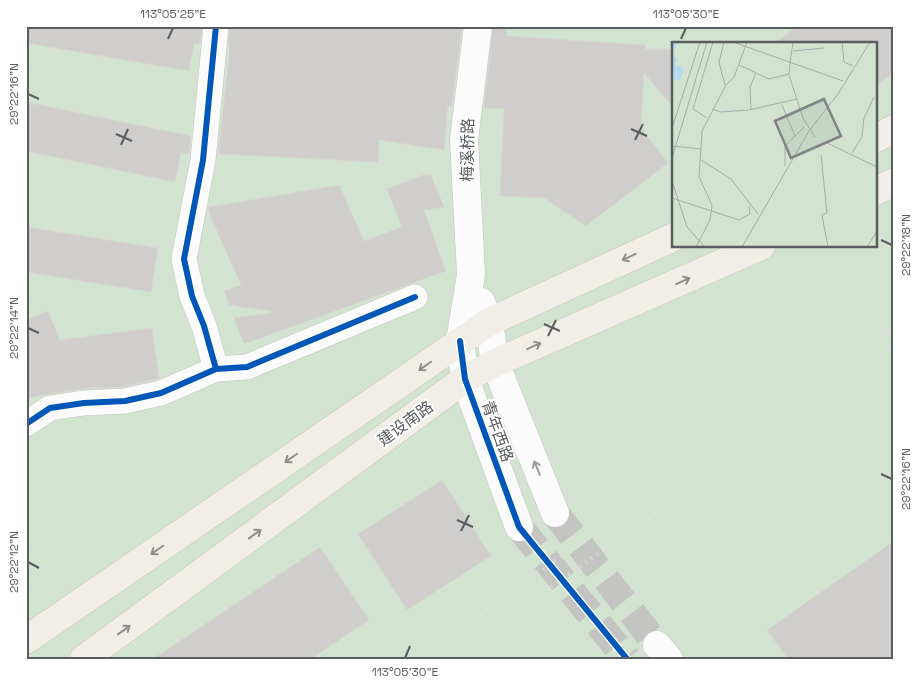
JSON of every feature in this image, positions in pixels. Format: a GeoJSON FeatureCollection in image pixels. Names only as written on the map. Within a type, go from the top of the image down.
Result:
{"type":"FeatureCollection","features":[{"type":"Feature","properties":{"kind":"main road","name":"梅溪桥路"},"geometry":{"type":"LineString","coordinates":[[471,275],[464,140],[478,26]]}},
{"type":"Feature","properties":{"kind":"main road"},"geometry":{"type":"LineString","coordinates":[[878,137],[894,129]]}},
{"type":"Feature","properties":{"kind":"main road"},"geometry":{"type":"LineString","coordinates":[[878,190],[894,182]]}},
{"type":"Feature","properties":{"kind":"main road"},"geometry":{"type":"LineString","coordinates":[[26,640],[489,322],[672,237]]}},
{"type":"Feature","properties":{"kind":"main road","name":"建设南路"},"geometry":{"type":"LineString","coordinates":[[84,659],[465,379],[495,363],[756,248]]}},
{"type":"Feature","properties":{"kind":"main road","name":"青年西路"},"geometry":{"type":"LineString","coordinates":[[471,275],[489,322],[495,363],[555,513]]}},
{"type":"Feature","properties":{"kind":"main road","name":"青年西路"},"geometry":{"type":"LineString","coordinates":[[471,275],[460,341],[465,379],[519,527]]}},
{"type":"Feature","properties":{"kind":"street"},"geometry":{"type":"LineString","coordinates":[[216,26],[203,160],[184,259],[192,296],[204,326],[216,369]]}},
{"type":"Feature","properties":{"kind":"street"},"geometry":{"type":"LineString","coordinates":[[26,424],[50,408],[84,403],[125,401],[161,394],[216,369],[246,367],[416,296]]}},
{"type":"Feature","properties":{"kind":"green space"},"geometry":{"type":"Polygon","coordinates":[[[26,26],[894,26],[894,659],[26,659],[26,26]]]}},
{"type":"Feature","properties":{"kind":"building"},"geometry":{"type":"Polygon","coordinates":[[[26,26],[202,26],[200,44],[194,44],[189,71],[26,43],[26,26]]]}},
{"type":"Feature","properties":{"kind":"building"},"geometry":{"type":"Polygon","coordinates":[[[230,26],[462,26],[452,106],[448,106],[444,150],[379,140],[378,162],[218,154],[230,48],[228,47],[230,26]]]}},
{"type":"Feature","properties":{"kind":"building"},"geometry":{"type":"Polygon","coordinates":[[[493,26],[507,26],[507,36],[646,45],[646,49],[672,49],[672,106],[644,73],[641,128],[668,163],[586,226],[544,198],[500,196],[504,109],[484,108],[493,26]]]}},
{"type":"Feature","properties":{"kind":"building"},"geometry":{"type":"Polygon","coordinates":[[[797,26],[894,26],[894,73],[878,84],[878,42],[777,42],[797,26]]]}},
{"type":"Feature","properties":{"kind":"building"},"geometry":{"type":"Polygon","coordinates":[[[26,102],[191,136],[189,153],[181,153],[175,182],[26,151],[26,102]]]}},
{"type":"Feature","properties":{"kind":"building"},"geometry":{"type":"Polygon","coordinates":[[[423,175],[431,175],[444,207],[424,210],[446,271],[244,344],[234,318],[276,312],[229,305],[224,291],[241,285],[208,211],[209,207],[339,185],[364,241],[402,227],[387,189],[423,175]]]}},
{"type":"Feature","properties":{"kind":"building"},"geometry":{"type":"Polygon","coordinates":[[[26,227],[158,248],[151,292],[26,272],[26,227]]]}},
{"type":"Feature","properties":{"kind":"building"},"geometry":{"type":"Polygon","coordinates":[[[48,311],[60,340],[152,328],[159,378],[123,387],[96,387],[26,399],[26,320],[48,311]]]}},
{"type":"Feature","properties":{"kind":"building"},"geometry":{"type":"Polygon","coordinates":[[[442,480],[491,556],[407,610],[358,534],[442,480]]]}},
{"type":"Feature","properties":{"kind":"building"},"geometry":{"type":"Polygon","coordinates":[[[894,541],[894,659],[788,659],[767,630],[894,541]]]}},
{"type":"Feature","properties":{"kind":"building"},"geometry":{"type":"Polygon","coordinates":[[[320,547],[369,620],[311,659],[153,659],[320,547]]]}},
{"type":"Feature","properties":{"kind":"tunnel"},"geometry":{"type":"LineString","coordinates":[[555,513],[657,645]]}},
{"type":"Feature","properties":{"kind":"tunnel"},"geometry":{"type":"LineString","coordinates":[[519,527],[627,659]]}},
{"type":"Feature","properties":{"kind":"railway"},"geometry":{"type":"LineString","coordinates":[[418,659],[569,551],[894,327]]}},
{"type":"Feature","properties":{"kind":"railway"},"geometry":{"type":"LineString","coordinates":[[448,659],[894,346]]}},
{"type":"Feature","properties":{"kind":"cycle path"},"geometry":{"type":"LineString","coordinates":[[216,26],[203,160],[184,259],[192,296],[204,326],[216,369],[247,367],[415,297]]}},
{"type":"Feature","properties":{"kind":"cycle path"},"geometry":{"type":"LineString","coordinates":[[460,341],[465,379],[519,527],[627,659]]}},
{"type":"Feature","properties":{"kind":"cycle path"},"geometry":{"type":"LineString","coordinates":[[26,424],[50,408],[84,403],[125,401],[161,393],[216,369]]}}]}
